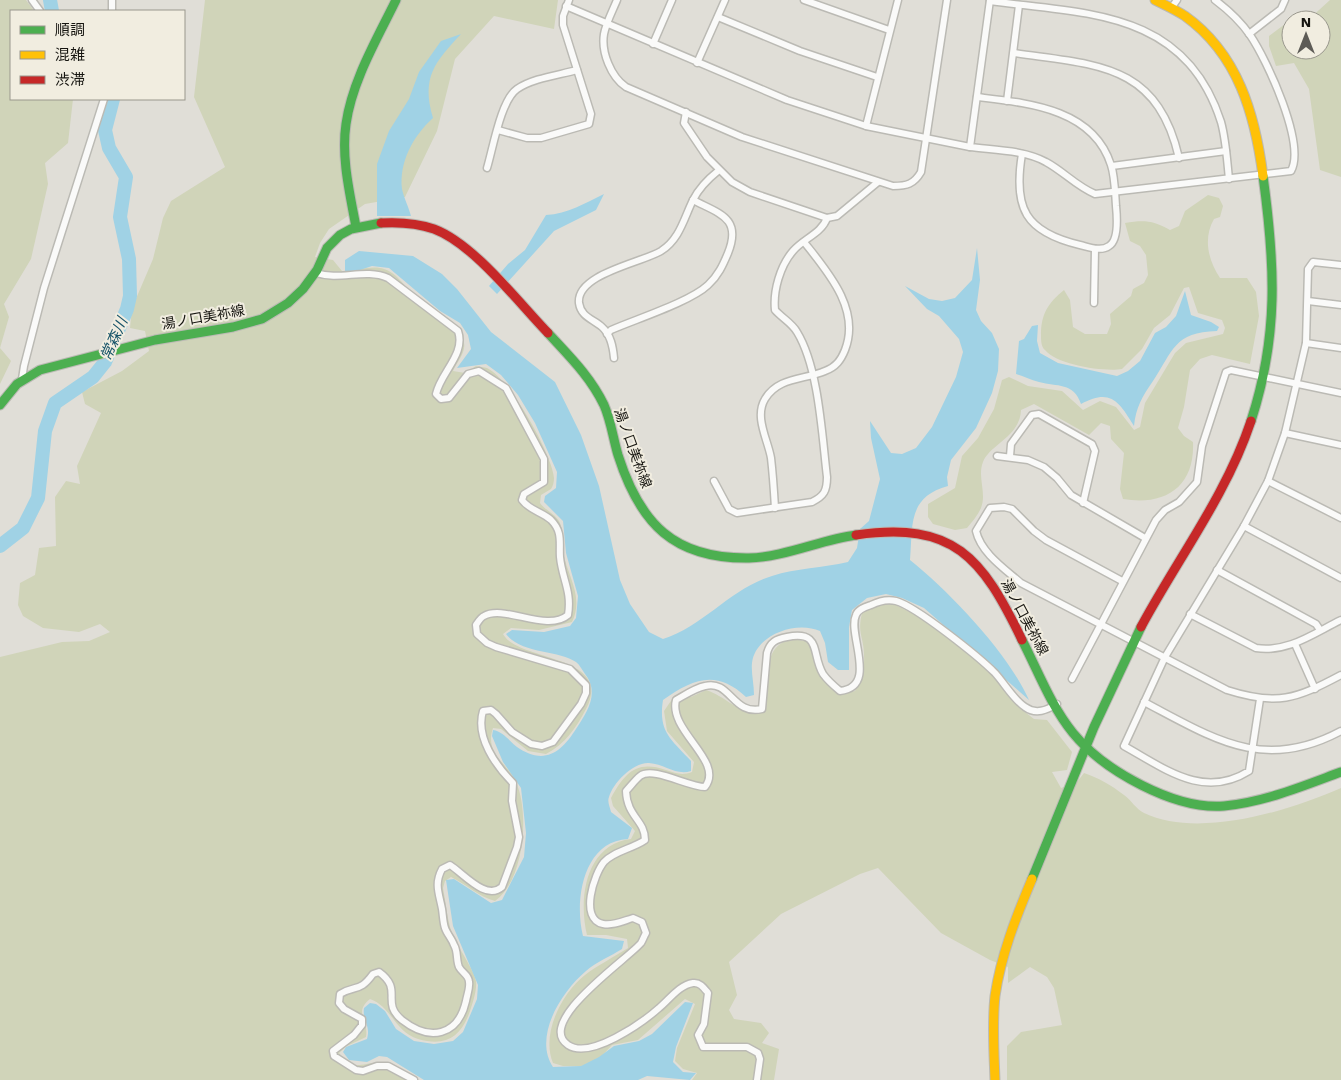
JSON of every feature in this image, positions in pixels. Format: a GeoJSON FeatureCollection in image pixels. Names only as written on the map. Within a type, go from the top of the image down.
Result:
{"type":"FeatureCollection","features":[{"type":"Feature","properties":{"kind":"main road"},"geometry":{"type":"LineString","coordinates":[[356,227],[345,146],[346,124],[353,97],[396,0]]}},
{"type":"Feature","properties":{"kind":"main road"},"geometry":{"type":"LineString","coordinates":[[995,1080],[993,1018],[997,985],[1013,924],[1085,745],[1148,613],[1217,501],[1240,450],[1264,377],[1272,299],[1273,255],[1264,174],[1250,103],[1236,73],[1220,50],[1175,4],[1155,0]]}},
{"type":"Feature","properties":{"kind":"main road","name":"湯ノ口美祢線"},"geometry":{"type":"LineString","coordinates":[[0,405],[6,395],[22,379],[40,370],[169,337],[254,322],[277,310],[300,293],[316,273],[330,243],[356,227],[397,223],[419,225],[454,240],[488,269],[584,371],[598,393],[609,417],[618,456],[640,505],[652,524],[670,539],[712,557],[738,560],[763,558],[854,534],[894,530],[919,532],[939,538],[955,546],[978,565],[998,592],[1067,723],[1085,745],[1155,791],[1185,802],[1210,806],[1231,805],[1263,799],[1341,772]]}},
{"type":"Feature","properties":{"kind":"street"},"geometry":{"type":"LineString","coordinates":[[617,0],[604,32],[605,52],[618,81],[626,87],[751,140],[893,186],[906,186],[916,180],[921,172],[947,0]]}},
{"type":"Feature","properties":{"kind":"street"},"geometry":{"type":"LineString","coordinates":[[653,44],[672,0]]}},
{"type":"Feature","properties":{"kind":"street"},"geometry":{"type":"LineString","coordinates":[[698,63],[725,0]]}},
{"type":"Feature","properties":{"kind":"street"},"geometry":{"type":"LineString","coordinates":[[804,0],[890,30]]}},
{"type":"Feature","properties":{"kind":"street"},"geometry":{"type":"LineString","coordinates":[[866,126],[898,0]]}},
{"type":"Feature","properties":{"kind":"street"},"geometry":{"type":"LineString","coordinates":[[970,146],[990,0],[1104,15],[1129,23],[1155,36],[1176,51],[1196,72],[1210,96],[1221,124],[1229,179]]}},
{"type":"Feature","properties":{"kind":"street"},"geometry":{"type":"LineString","coordinates":[[498,130],[527,138],[541,138],[589,124],[591,114],[563,25],[568,3],[607,24],[787,100],[866,126],[926,139],[1022,154],[1044,161],[1089,192],[1095,194],[1291,171],[1294,164],[1288,121],[1281,97],[1266,63],[1249,34],[1215,0]]}},
{"type":"Feature","properties":{"kind":"street"},"geometry":{"type":"LineString","coordinates":[[1249,34],[1281,9],[1285,0]]}},
{"type":"Feature","properties":{"kind":"street"},"geometry":{"type":"LineString","coordinates":[[1008,101],[1020,5]]}},
{"type":"Feature","properties":{"kind":"street"},"geometry":{"type":"LineString","coordinates":[[718,17],[800,51],[877,77]]}},
{"type":"Feature","properties":{"kind":"street"},"geometry":{"type":"LineString","coordinates":[[1014,52],[1102,66],[1137,84],[1153,97],[1165,116],[1174,135],[1179,158]]}},
{"type":"Feature","properties":{"kind":"street"},"geometry":{"type":"LineString","coordinates":[[487,168],[508,97],[518,88],[577,70]]}},
{"type":"Feature","properties":{"kind":"street"},"geometry":{"type":"LineString","coordinates":[[977,97],[1008,101],[1060,112],[1081,124],[1096,136],[1112,166],[1117,215],[1114,241],[1110,246],[1095,249],[1058,240],[1043,233],[1032,222],[1023,209],[1019,193],[1018,179],[1022,154]]}},
{"type":"Feature","properties":{"kind":"street"},"geometry":{"type":"LineString","coordinates":[[22,379],[44,288],[104,100]]}},
{"type":"Feature","properties":{"kind":"street"},"geometry":{"type":"LineString","coordinates":[[686,112],[684,123],[718,171],[732,182],[750,192],[827,218],[837,216],[878,182]]}},
{"type":"Feature","properties":{"kind":"street"},"geometry":{"type":"LineString","coordinates":[[1112,166],[1226,151]]}},
{"type":"Feature","properties":{"kind":"street"},"geometry":{"type":"LineString","coordinates":[[614,358],[613,348],[607,334],[602,327],[583,314],[579,304],[580,293],[590,281],[661,251],[680,230],[693,200],[708,179],[718,171]]}},
{"type":"Feature","properties":{"kind":"street"},"geometry":{"type":"LineString","coordinates":[[607,334],[611,330],[694,296],[718,275],[733,241],[734,230],[730,221],[720,213],[693,200]]}},
{"type":"Feature","properties":{"kind":"street"},"geometry":{"type":"LineString","coordinates":[[714,481],[729,510],[737,513],[812,502],[821,497],[827,490],[818,405],[812,375],[797,331],[775,310],[774,300],[775,290],[785,264],[793,251],[825,225],[827,218]]}},
{"type":"Feature","properties":{"kind":"street"},"geometry":{"type":"LineString","coordinates":[[775,508],[770,456],[762,426],[761,412],[764,400],[774,388],[785,382],[826,371],[839,361],[848,342],[850,325],[847,310],[834,282],[804,242]]}},
{"type":"Feature","properties":{"kind":"street"},"geometry":{"type":"LineString","coordinates":[[1094,303],[1095,249]]}},
{"type":"Feature","properties":{"kind":"street"},"geometry":{"type":"LineString","coordinates":[[1260,699],[1249,771],[1243,775],[1206,783],[1187,780],[1124,746],[1165,657],[1244,526],[1268,480],[1298,384],[1306,343],[1308,269],[1313,262],[1341,265]]}},
{"type":"Feature","properties":{"kind":"street"},"geometry":{"type":"LineString","coordinates":[[316,273],[337,278],[378,274],[388,278],[458,331],[461,341],[458,352],[438,384],[436,394],[441,399],[450,398],[468,374],[479,371],[488,374],[506,388],[544,459],[544,482],[524,494],[522,500],[526,506],[551,521],[558,531],[562,543],[560,555],[570,601],[568,615],[563,619],[552,621],[493,613],[483,616],[476,625],[477,634],[487,643],[496,647],[570,669],[586,685],[586,693],[581,704],[553,742],[542,746],[531,744],[512,732],[491,710],[483,711],[481,718],[483,732],[493,761],[513,783],[512,801],[519,837],[502,887],[498,890],[488,891],[479,887],[450,866],[442,868],[438,875],[436,884],[445,928],[455,945],[460,968],[468,976],[470,984],[462,1015],[452,1028],[428,1034],[403,1021],[393,1010],[391,1003],[392,989],[389,979],[379,972],[374,974],[358,990],[347,990],[340,994],[339,1004],[362,1019],[362,1025],[354,1035],[334,1051],[334,1056],[356,1070],[363,1071],[377,1066],[388,1066],[414,1080]]}},
{"type":"Feature","properties":{"kind":"street"},"geometry":{"type":"LineString","coordinates":[[1308,301],[1341,305]]}},
{"type":"Feature","properties":{"kind":"street"},"geometry":{"type":"LineString","coordinates":[[1306,343],[1341,348]]}},
{"type":"Feature","properties":{"kind":"street"},"geometry":{"type":"LineString","coordinates":[[1072,679],[1145,538],[1164,510],[1179,502],[1197,482],[1202,446],[1226,372],[1231,370],[1341,393]]}},
{"type":"Feature","properties":{"kind":"street"},"geometry":{"type":"LineString","coordinates":[[1010,456],[1011,444],[1032,415],[1039,414],[1092,444],[1095,451],[1083,503]]}},
{"type":"Feature","properties":{"kind":"street"},"geometry":{"type":"LineString","coordinates":[[1284,432],[1341,445]]}},
{"type":"Feature","properties":{"kind":"street"},"geometry":{"type":"LineString","coordinates":[[997,456],[1010,456],[1028,460],[1044,467],[1057,478],[1071,495],[1145,538]]}},
{"type":"Feature","properties":{"kind":"street"},"geometry":{"type":"LineString","coordinates":[[1268,480],[1341,518]]}},
{"type":"Feature","properties":{"kind":"street"},"geometry":{"type":"LineString","coordinates":[[1122,581],[1046,540],[1012,509],[1004,507],[990,508],[976,531],[978,540],[994,559],[1021,583],[1227,690],[1260,699],[1279,699],[1298,696],[1341,675]]}},
{"type":"Feature","properties":{"kind":"street"},"geometry":{"type":"LineString","coordinates":[[1244,526],[1341,578]]}},
{"type":"Feature","properties":{"kind":"street"},"geometry":{"type":"LineString","coordinates":[[1217,570],[1316,624],[1320,630]]}},
{"type":"Feature","properties":{"kind":"street"},"geometry":{"type":"LineString","coordinates":[[757,1080],[760,1059],[758,1053],[748,1047],[703,1047],[699,1043],[698,1035],[704,1024],[708,993],[700,984],[693,983],[682,987],[634,1027],[591,1047],[574,1049],[565,1043],[560,1032],[563,1021],[579,1001],[596,982],[642,942],[646,932],[642,922],[633,918],[611,925],[600,924],[593,917],[589,906],[590,893],[602,864],[611,856],[634,848],[645,840],[645,831],[629,810],[626,792],[640,776],[648,772],[696,787],[705,787],[710,781],[710,772],[706,761],[676,718],[674,708],[676,700],[706,685],[716,686],[723,689],[742,708],[752,712],[762,709],[767,653],[770,644],[778,638],[798,634],[806,636],[813,642],[822,673],[829,682],[840,691],[850,690],[857,683],[859,665],[860,649],[854,628],[855,616],[861,609],[880,601],[896,601],[924,617],[993,672],[1025,708],[1036,712],[1046,711],[1057,704]]}},
{"type":"Feature","properties":{"kind":"street"},"geometry":{"type":"LineString","coordinates":[[1190,614],[1256,648],[1282,648],[1295,644],[1341,620]]}},
{"type":"Feature","properties":{"kind":"street"},"geometry":{"type":"LineString","coordinates":[[1295,644],[1315,689]]}},
{"type":"Feature","properties":{"kind":"street"},"geometry":{"type":"LineString","coordinates":[[1144,702],[1217,740],[1252,749],[1272,751],[1300,747],[1325,740],[1341,731]]}},
{"type":"Feature","properties":{"kind":"green space"},"geometry":{"type":"Polygon","coordinates":[[[0,0],[26,0],[33,10],[10,10],[10,100],[73,100],[68,143],[45,163],[48,184],[31,259],[4,304],[9,317],[0,348],[0,0]]]}},
{"type":"Feature","properties":{"kind":"green space"},"geometry":{"type":"Polygon","coordinates":[[[205,0],[558,0],[554,29],[494,16],[455,59],[437,131],[405,197],[365,204],[329,229],[320,243],[315,257],[333,260],[342,271],[380,268],[390,272],[415,296],[450,319],[459,328],[464,346],[453,371],[465,373],[476,366],[487,368],[507,386],[518,401],[546,452],[551,467],[554,478],[553,485],[551,489],[541,495],[540,503],[561,525],[563,552],[576,595],[576,604],[572,622],[539,630],[511,628],[503,634],[512,643],[526,650],[561,661],[576,668],[587,678],[591,691],[586,709],[574,729],[559,745],[546,754],[528,751],[501,729],[493,728],[491,737],[494,752],[512,775],[520,795],[523,811],[522,846],[512,878],[505,891],[495,901],[483,897],[451,877],[445,881],[443,888],[450,928],[476,981],[472,1004],[462,1027],[451,1038],[444,1041],[437,1042],[418,1039],[404,1031],[383,1007],[370,999],[365,1004],[362,1012],[366,1025],[366,1037],[347,1046],[339,1053],[349,1063],[354,1065],[387,1064],[418,1080],[0,1080],[0,657],[62,642],[89,641],[110,632],[100,624],[79,632],[43,628],[23,616],[18,605],[20,583],[35,575],[39,548],[56,546],[55,497],[66,481],[80,484],[77,466],[101,413],[85,404],[82,392],[122,371],[149,351],[145,331],[130,328],[132,308],[153,259],[163,218],[171,201],[225,167],[194,97],[205,0]]]}},
{"type":"Feature","properties":{"kind":"green space"},"geometry":{"type":"Polygon","coordinates":[[[1330,0],[1341,0],[1341,177],[1320,170],[1309,89],[1294,63],[1276,66],[1269,46],[1269,36],[1281,27],[1281,60],[1331,60],[1331,10],[1319,10],[1330,0]]]}},
{"type":"Feature","properties":{"kind":"green space"},"geometry":{"type":"Polygon","coordinates":[[[1208,195],[1219,198],[1223,206],[1220,217],[1214,219],[1209,234],[1208,249],[1212,264],[1220,278],[1247,278],[1256,292],[1259,316],[1250,364],[1212,355],[1200,359],[1190,370],[1184,407],[1178,428],[1184,436],[1193,442],[1189,471],[1183,482],[1164,496],[1152,499],[1123,499],[1120,489],[1124,453],[1111,439],[1110,426],[1101,423],[1089,435],[1034,404],[1021,410],[1016,427],[992,450],[983,462],[981,473],[983,502],[978,513],[967,528],[955,530],[933,524],[928,517],[928,504],[955,488],[962,456],[978,438],[994,409],[1002,380],[1009,377],[1028,386],[1062,391],[1083,410],[1100,401],[1116,407],[1134,430],[1140,427],[1145,403],[1175,353],[1186,343],[1223,334],[1225,328],[1222,320],[1198,313],[1189,287],[1184,288],[1170,315],[1154,328],[1142,349],[1122,369],[1093,368],[1060,360],[1044,349],[1041,341],[1042,321],[1046,310],[1064,290],[1070,300],[1073,327],[1085,334],[1107,334],[1111,324],[1110,314],[1131,296],[1133,289],[1144,283],[1148,275],[1146,255],[1140,246],[1130,241],[1125,223],[1148,222],[1158,224],[1170,230],[1179,226],[1185,211],[1208,195]]]}},
{"type":"Feature","properties":{"kind":"green space"},"geometry":{"type":"Polygon","coordinates":[[[0,348],[11,361],[0,384],[0,348]]]}},
{"type":"Feature","properties":{"kind":"green space"},"geometry":{"type":"Polygon","coordinates":[[[879,604],[894,604],[925,620],[994,674],[1021,709],[1034,719],[1047,720],[1072,752],[1067,770],[1052,772],[1061,788],[1077,782],[1084,773],[1114,788],[1144,813],[1166,820],[1190,823],[1216,823],[1270,813],[1320,797],[1341,788],[1341,1080],[1007,1080],[1007,1046],[1021,1032],[1062,1025],[1054,988],[1047,977],[1030,967],[1008,983],[1008,967],[990,960],[941,933],[878,868],[860,874],[781,914],[729,962],[737,995],[729,1010],[734,1019],[761,1023],[769,1033],[762,1043],[779,1049],[774,1080],[692,1080],[697,1073],[683,1069],[675,1061],[677,1048],[695,1004],[685,999],[638,1040],[612,1045],[600,1058],[582,1066],[563,1066],[553,1063],[550,1052],[552,1027],[561,1004],[568,993],[585,975],[628,948],[627,939],[606,935],[587,935],[584,920],[585,890],[595,862],[604,851],[616,843],[631,839],[635,831],[613,806],[611,798],[621,782],[632,771],[639,768],[656,767],[682,774],[692,772],[694,762],[667,731],[664,711],[675,695],[691,697],[706,690],[741,708],[756,710],[765,708],[768,669],[771,658],[775,649],[783,642],[794,640],[810,642],[819,670],[828,684],[835,689],[855,691],[864,665],[864,649],[860,629],[863,609],[879,604]]]}},
{"type":"Feature","properties":{"kind":"water"},"geometry":{"type":"Polygon","coordinates":[[[461,34],[444,53],[433,71],[429,92],[433,118],[419,133],[405,159],[402,189],[411,216],[377,216],[377,164],[389,131],[409,99],[419,72],[441,41],[461,34]]]}},
{"type":"Feature","properties":{"kind":"water"},"geometry":{"type":"Polygon","coordinates":[[[604,194],[596,210],[554,231],[497,294],[489,286],[508,264],[525,250],[546,215],[569,210],[604,194]]]}},
{"type":"Feature","properties":{"kind":"water"},"geometry":{"type":"Polygon","coordinates":[[[977,248],[980,280],[976,310],[981,321],[992,333],[999,349],[998,371],[992,393],[976,428],[951,460],[947,477],[948,486],[925,497],[919,505],[913,525],[910,560],[943,589],[977,625],[1007,663],[1029,700],[924,608],[902,598],[886,594],[867,598],[852,610],[849,627],[849,670],[838,670],[828,662],[825,643],[820,631],[800,627],[778,632],[761,645],[755,653],[752,663],[754,695],[746,697],[725,683],[704,680],[684,687],[663,700],[662,720],[664,728],[691,761],[691,771],[680,772],[655,764],[643,764],[624,774],[611,791],[608,801],[611,812],[632,828],[628,839],[613,842],[601,850],[592,861],[585,875],[581,890],[581,922],[583,936],[624,941],[622,949],[590,968],[577,980],[559,1003],[548,1029],[546,1042],[548,1055],[553,1067],[581,1066],[599,1057],[614,1046],[639,1041],[652,1034],[685,1002],[693,1003],[676,1047],[673,1062],[683,1072],[696,1073],[690,1080],[647,1076],[638,1080],[424,1080],[387,1057],[379,1056],[367,1062],[349,1060],[343,1052],[346,1047],[367,1039],[368,1030],[364,1008],[370,1003],[376,1004],[385,1011],[396,1029],[414,1041],[434,1044],[453,1041],[463,1032],[477,999],[478,985],[453,926],[446,880],[454,879],[491,903],[502,900],[524,857],[526,833],[521,788],[503,762],[492,736],[493,730],[504,735],[516,747],[529,754],[545,756],[559,749],[571,737],[588,709],[592,695],[589,681],[576,662],[560,655],[521,645],[506,634],[512,630],[544,632],[570,626],[576,618],[578,596],[566,553],[563,521],[544,502],[545,496],[556,488],[557,472],[535,423],[518,395],[501,375],[486,364],[457,368],[471,349],[468,335],[460,323],[440,311],[389,268],[372,266],[357,271],[345,271],[345,260],[359,251],[413,256],[442,274],[457,289],[491,332],[555,382],[581,435],[599,486],[620,580],[630,604],[649,632],[663,639],[692,625],[743,589],[757,582],[790,571],[848,562],[857,548],[860,529],[869,521],[880,479],[871,438],[870,421],[891,453],[902,454],[916,448],[932,427],[956,377],[963,352],[959,339],[939,316],[927,309],[905,286],[929,299],[942,301],[955,298],[972,280],[977,248]]]}},
{"type":"Feature","properties":{"kind":"water"},"geometry":{"type":"Polygon","coordinates":[[[1185,291],[1191,315],[1219,327],[1217,331],[1192,335],[1176,345],[1143,397],[1136,413],[1134,426],[1118,404],[1107,397],[1091,399],[1081,404],[1074,392],[1069,389],[1016,374],[1019,341],[1024,339],[1032,326],[1038,325],[1037,341],[1040,353],[1058,363],[1117,376],[1128,371],[1140,361],[1155,333],[1166,327],[1176,316],[1185,291]]]}},
{"type":"Feature","properties":{"kind":"waterway","name":"常森川"},"geometry":{"type":"LineString","coordinates":[[50,0],[52,10]]}},
{"type":"Feature","properties":{"kind":"waterway","name":"常森川"},"geometry":{"type":"LineString","coordinates":[[0,546],[23,528],[38,498],[45,431],[55,403],[93,377],[105,362],[127,309],[130,296],[129,259],[120,217],[126,177],[109,148],[105,130],[113,100]]}},
{"type":"Feature","properties":{"kind":"traffic: fast"},"geometry":{"type":"LineString","coordinates":[[356,227],[345,163],[346,124],[359,76],[396,0]]}},
{"type":"Feature","properties":{"kind":"traffic: fast"},"geometry":{"type":"LineString","coordinates":[[1251,421],[1266,359],[1272,299],[1270,239],[1263,176]]}},
{"type":"Feature","properties":{"kind":"traffic: fast"},"geometry":{"type":"LineString","coordinates":[[0,405],[17,384],[40,370],[155,340],[233,327],[262,319],[288,303],[303,289],[317,270],[327,248],[340,235],[351,229],[381,223]]}},
{"type":"Feature","properties":{"kind":"traffic: fast"},"geometry":{"type":"LineString","coordinates":[[548,333],[579,367],[604,405],[618,455],[637,500],[649,518],[664,533],[680,544],[700,552],[723,557],[749,558],[776,555],[856,535]]}},
{"type":"Feature","properties":{"kind":"traffic: fast"},"geometry":{"type":"LineString","coordinates":[[1032,879],[1094,727],[1141,627]]}},
{"type":"Feature","properties":{"kind":"traffic: fast"},"geometry":{"type":"LineString","coordinates":[[1022,640],[1051,700],[1073,733],[1086,747],[1121,774],[1163,795],[1205,806],[1224,806],[1269,797],[1341,772]]}},
{"type":"Feature","properties":{"kind":"traffic: slow"},"geometry":{"type":"LineString","coordinates":[[1155,0],[1185,16],[1203,31],[1231,67],[1249,108],[1260,153],[1263,176]]}},
{"type":"Feature","properties":{"kind":"traffic: slow"},"geometry":{"type":"LineString","coordinates":[[995,1080],[995,996],[1010,936],[1032,879]]}},
{"type":"Feature","properties":{"kind":"traffic: jam"},"geometry":{"type":"LineString","coordinates":[[381,223],[421,225],[449,237],[480,260],[548,333]]}},
{"type":"Feature","properties":{"kind":"traffic: jam"},"geometry":{"type":"LineString","coordinates":[[1141,627],[1215,501],[1241,449],[1251,421]]}},
{"type":"Feature","properties":{"kind":"traffic: jam"},"geometry":{"type":"LineString","coordinates":[[856,535],[890,532],[918,534],[941,540],[961,551],[978,567],[993,587],[1022,640]]}}]}
